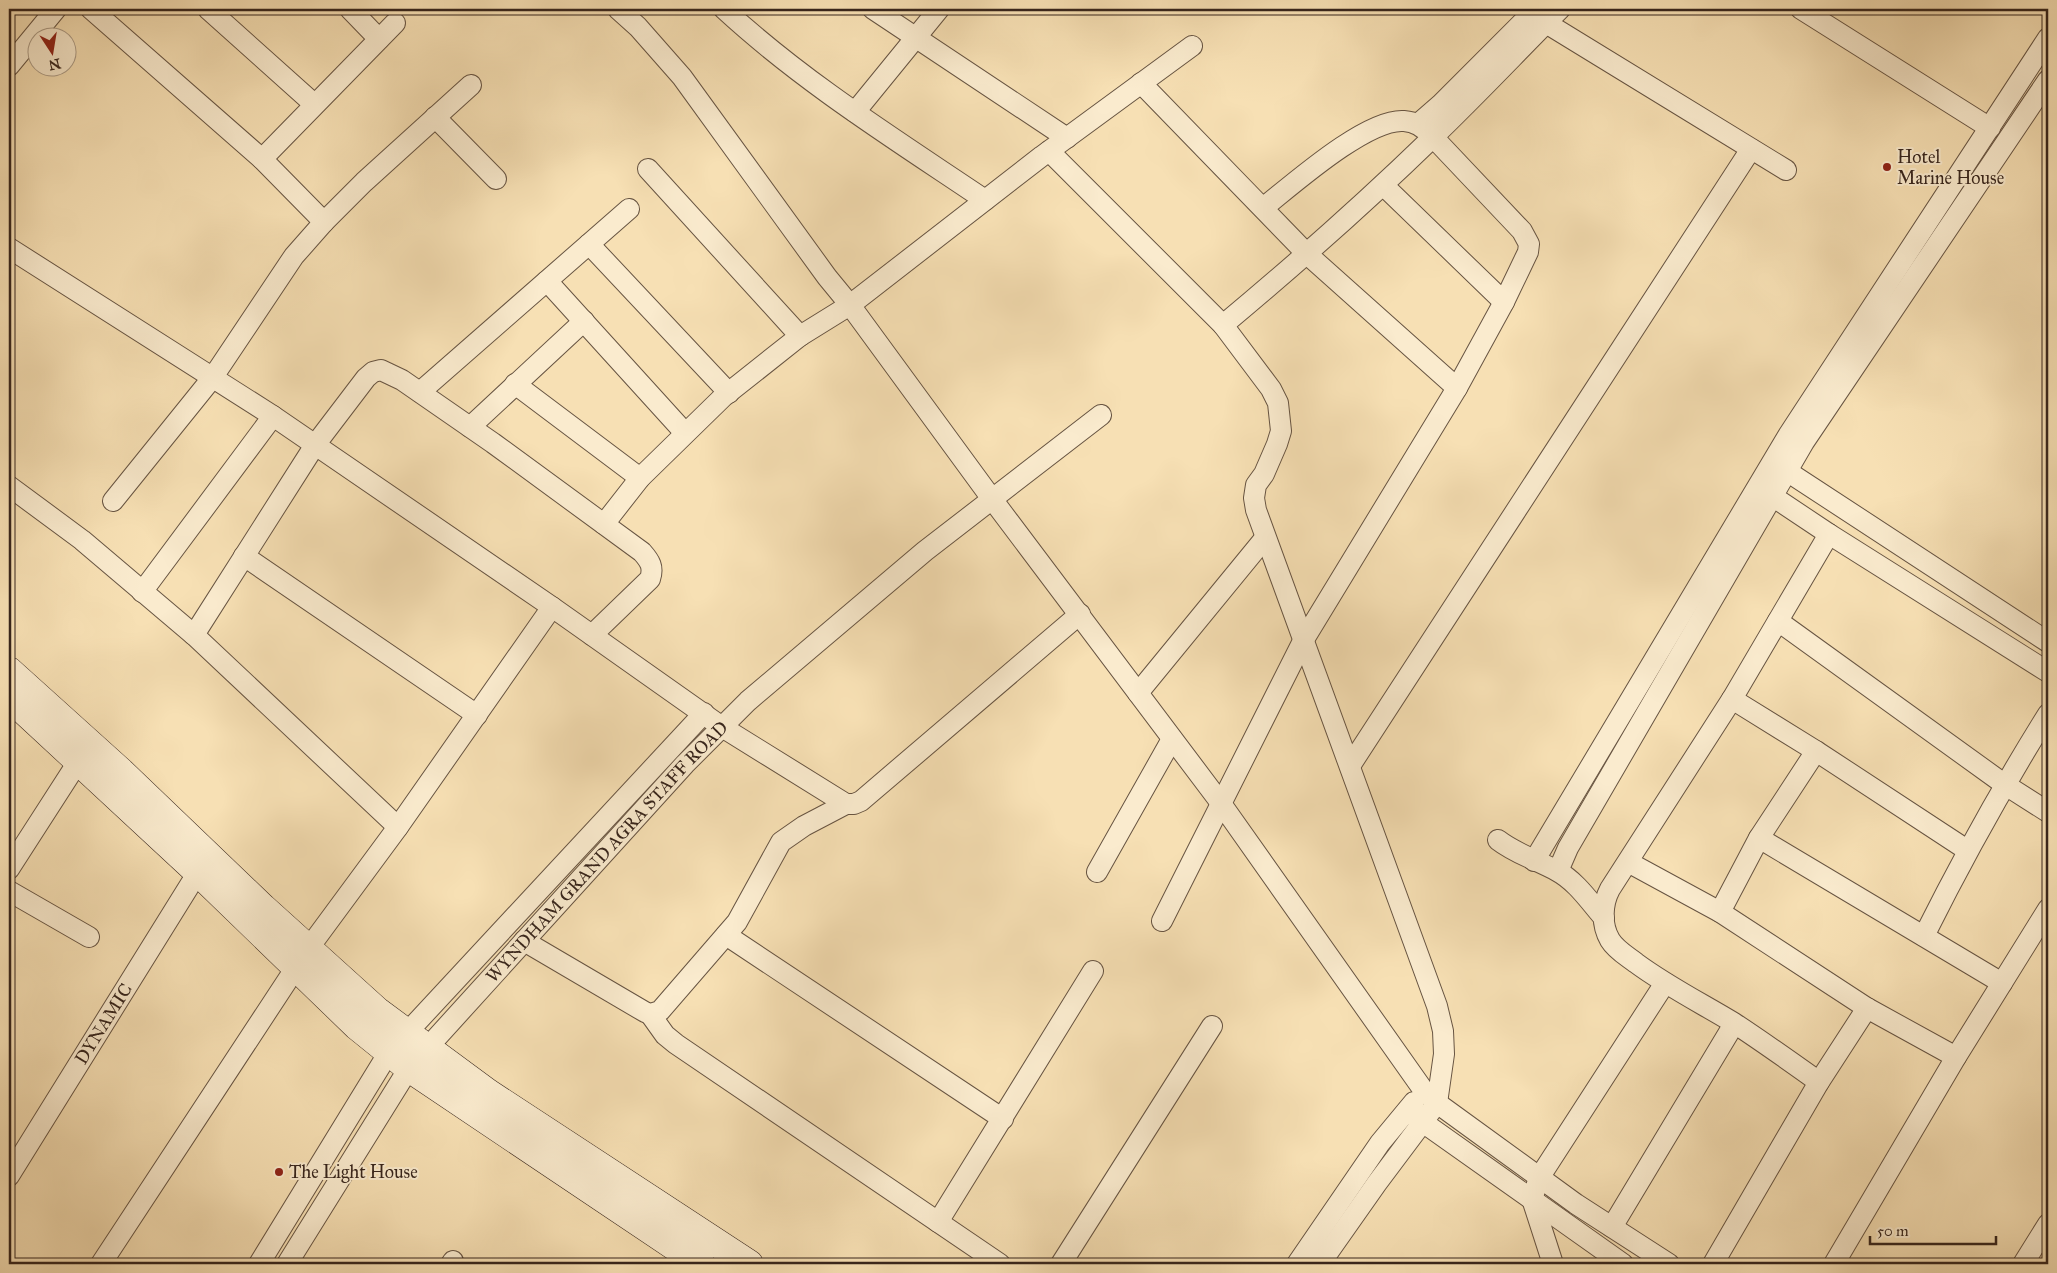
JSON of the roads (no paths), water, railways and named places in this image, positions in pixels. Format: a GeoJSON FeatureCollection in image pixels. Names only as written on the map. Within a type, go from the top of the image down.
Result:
{"type":"FeatureCollection","features":[{"type":"Feature","properties":{"kind":"street"},"geometry":{"type":"LineString","coordinates":[[9,66],[56,9]]}},
{"type":"Feature","properties":{"kind":"street"},"geometry":{"type":"LineString","coordinates":[[91,9],[262,159],[324,222]]}},
{"type":"Feature","properties":{"kind":"street"},"geometry":{"type":"LineString","coordinates":[[208,9],[314,104]]}},
{"type":"Feature","properties":{"kind":"street"},"geometry":{"type":"LineString","coordinates":[[350,9],[379,39]]}},
{"type":"Feature","properties":{"kind":"street"},"geometry":{"type":"LineString","coordinates":[[618,9],[638,27],[682,77],[827,278],[850,305],[992,499],[1220,802],[1431,1097],[1539,1178],[1669,1264]]}},
{"type":"Feature","properties":{"kind":"street"},"geometry":{"type":"LineString","coordinates":[[724,9],[759,41],[855,112],[985,200]]}},
{"type":"Feature","properties":{"kind":"street"},"geometry":{"type":"LineString","coordinates":[[873,9],[1067,138]]}},
{"type":"Feature","properties":{"kind":"street"},"geometry":{"type":"LineString","coordinates":[[855,112],[939,9]]}},
{"type":"Feature","properties":{"kind":"street"},"geometry":{"type":"LineString","coordinates":[[1418,124],[1541,16],[1560,9]]}},
{"type":"Feature","properties":{"kind":"street"},"geometry":{"type":"LineString","coordinates":[[1801,9],[1990,128]]}},
{"type":"Feature","properties":{"kind":"street"},"geometry":{"type":"LineString","coordinates":[[1223,325],[1307,254],[1434,137],[1541,16]]}},
{"type":"Feature","properties":{"kind":"street"},"geometry":{"type":"LineString","coordinates":[[1541,16],[1786,170]]}},
{"type":"Feature","properties":{"kind":"street"},"geometry":{"type":"LineString","coordinates":[[262,159],[395,23]]}},
{"type":"Feature","properties":{"kind":"street"},"geometry":{"type":"LineString","coordinates":[[1558,871],[1568,848],[1780,466],[2048,38]]}},
{"type":"Feature","properties":{"kind":"street"},"geometry":{"type":"LineString","coordinates":[[604,524],[640,478],[728,393],[800,336],[850,305],[1049,151],[1192,46]]}},
{"type":"Feature","properties":{"kind":"street"},"geometry":{"type":"LineString","coordinates":[[1780,466],[1810,434],[2048,80]]}},
{"type":"Feature","properties":{"kind":"street"},"geometry":{"type":"LineString","coordinates":[[1141,83],[1307,254],[1457,388]]}},
{"type":"Feature","properties":{"kind":"street"},"geometry":{"type":"LineString","coordinates":[[113,501],[213,377],[294,256],[324,222],[364,182],[471,85]]}},
{"type":"Feature","properties":{"kind":"street"},"geometry":{"type":"LineString","coordinates":[[435,117],[496,179]]}},
{"type":"Feature","properties":{"kind":"street"},"geometry":{"type":"LineString","coordinates":[[1162,921],[1220,802],[1304,641],[1457,388],[1504,302],[1528,252],[1526,237],[1434,137],[1418,124],[1403,121],[1369,131],[1330,154],[1263,208]]}},
{"type":"Feature","properties":{"kind":"street"},"geometry":{"type":"LineString","coordinates":[[1350,766],[1751,148]]}},
{"type":"Feature","properties":{"kind":"street"},"geometry":{"type":"LineString","coordinates":[[1049,151],[1223,325],[1266,381],[1278,403],[1281,431],[1264,474],[1256,485],[1254,498],[1265,538],[1437,1006],[1443,1032],[1444,1054],[1431,1097],[1414,1117],[1377,1183],[1320,1264]]}},
{"type":"Feature","properties":{"kind":"street"},"geometry":{"type":"LineString","coordinates":[[648,169],[800,336]]}},
{"type":"Feature","properties":{"kind":"street"},"geometry":{"type":"LineString","coordinates":[[1383,185],[1504,302]]}},
{"type":"Feature","properties":{"kind":"street"},"geometry":{"type":"LineString","coordinates":[[420,392],[629,208]]}},
{"type":"Feature","properties":{"kind":"street"},"geometry":{"type":"LineString","coordinates":[[589,244],[728,393]]}},
{"type":"Feature","properties":{"kind":"street"},"geometry":{"type":"LineString","coordinates":[[9,248],[272,416],[552,607],[722,727],[846,804]]}},
{"type":"Feature","properties":{"kind":"street"},"geometry":{"type":"LineString","coordinates":[[547,282],[685,433]]}},
{"type":"Feature","properties":{"kind":"street"},"geometry":{"type":"LineString","coordinates":[[470,427],[584,321]]}},
{"type":"Feature","properties":{"kind":"street"},"geometry":{"type":"LineString","coordinates":[[194,635],[315,445],[372,372],[382,370],[392,374],[420,392],[470,427],[642,552],[651,563],[652,572],[650,579],[592,635]]}},
{"type":"Feature","properties":{"kind":"street"},"geometry":{"type":"LineString","coordinates":[[515,384],[640,478]]}},
{"type":"Feature","properties":{"kind":"street","name":"WYNDHAM GRAND AGRA STAFF ROAD"},"geometry":{"type":"LineString","coordinates":[[287,1264],[408,1050],[524,941],[685,764],[748,701],[925,551],[1101,415]]}},
{"type":"Feature","properties":{"kind":"street"},"geometry":{"type":"LineString","coordinates":[[142,592],[272,416]]}},
{"type":"Feature","properties":{"kind":"street"},"geometry":{"type":"LineString","coordinates":[[1780,466],[2048,642]]}},
{"type":"Feature","properties":{"kind":"street"},"geometry":{"type":"LineString","coordinates":[[9,486],[82,540],[194,635],[398,827]]}},
{"type":"Feature","properties":{"kind":"street"},"geometry":{"type":"LineString","coordinates":[[1766,490],[1829,534],[2048,672]]}},
{"type":"Feature","properties":{"kind":"street"},"geometry":{"type":"LineString","coordinates":[[1534,861],[1766,490]]}},
{"type":"Feature","properties":{"kind":"street"},"geometry":{"type":"LineString","coordinates":[[1819,1082],[1734,1024],[1664,984],[1619,950],[1611,941],[1606,930],[1604,918],[1607,895],[1732,699],[1829,534]]}},
{"type":"Feature","properties":{"kind":"street"},"geometry":{"type":"LineString","coordinates":[[1138,693],[1265,538]]}},
{"type":"Feature","properties":{"kind":"street"},"geometry":{"type":"LineString","coordinates":[[244,556],[477,715]]}},
{"type":"Feature","properties":{"kind":"street"},"geometry":{"type":"LineString","coordinates":[[101,1264],[303,958],[398,827],[552,607]]}},
{"type":"Feature","properties":{"kind":"street"},"geometry":{"type":"LineString","coordinates":[[650,1014],[660,1011],[726,935],[748,905],[781,842],[804,826],[846,804],[854,804],[861,801],[1080,614]]}},
{"type":"Feature","properties":{"kind":"street"},"geometry":{"type":"LineString","coordinates":[[1778,621],[2004,784],[2048,812]]}},
{"type":"Feature","properties":{"kind":"street"},"geometry":{"type":"LineString","coordinates":[[9,671],[83,752],[198,872],[303,958]]}},
{"type":"Feature","properties":{"kind":"street"},"geometry":{"type":"LineString","coordinates":[[9,696],[83,752],[303,958],[356,1026],[408,1050],[488,1093],[749,1264]]}},
{"type":"Feature","properties":{"kind":"street"},"geometry":{"type":"LineString","coordinates":[[1732,699],[1816,751],[1967,850]]}},
{"type":"Feature","properties":{"kind":"street"},"geometry":{"type":"LineString","coordinates":[[259,1264],[408,1050],[704,713]]}},
{"type":"Feature","properties":{"kind":"street"},"geometry":{"type":"LineString","coordinates":[[1924,936],[1967,850],[2004,784],[2048,714]]}},
{"type":"Feature","properties":{"kind":"street"},"geometry":{"type":"LineString","coordinates":[[1097,872],[1172,740]]}},
{"type":"Feature","properties":{"kind":"street"},"geometry":{"type":"LineString","coordinates":[[1720,912],[1759,838],[1816,751]]}},
{"type":"Feature","properties":{"kind":"street"},"geometry":{"type":"LineString","coordinates":[[9,869],[83,752]]}},
{"type":"Feature","properties":{"kind":"street"},"geometry":{"type":"LineString","coordinates":[[1759,838],[2002,983]]}},
{"type":"Feature","properties":{"kind":"street"},"geometry":{"type":"LineString","coordinates":[[1498,840],[1511,850],[1558,871],[1577,887],[1604,918]]}},
{"type":"Feature","properties":{"kind":"street"},"geometry":{"type":"LineString","coordinates":[[1628,862],[1720,912],[1867,1008],[1956,1057]]}},
{"type":"Feature","properties":{"kind":"street","name":"DYNAMIC"},"geometry":{"type":"LineString","coordinates":[[9,1176],[198,872]]}},
{"type":"Feature","properties":{"kind":"street"},"geometry":{"type":"LineString","coordinates":[[9,891],[89,937]]}},
{"type":"Feature","properties":{"kind":"street"},"geometry":{"type":"LineString","coordinates":[[1834,1264],[1956,1057],[2048,908]]}},
{"type":"Feature","properties":{"kind":"street"},"geometry":{"type":"LineString","coordinates":[[726,935],[1003,1119]]}},
{"type":"Feature","properties":{"kind":"street"},"geometry":{"type":"LineString","coordinates":[[524,941],[650,1014],[665,1035],[676,1044],[1000,1264]]}},
{"type":"Feature","properties":{"kind":"street"},"geometry":{"type":"LineString","coordinates":[[938,1222],[1093,972]]}},
{"type":"Feature","properties":{"kind":"street"},"geometry":{"type":"LineString","coordinates":[[1553,1264],[1532,1199],[1539,1178],[1664,984]]}},
{"type":"Feature","properties":{"kind":"street"},"geometry":{"type":"LineString","coordinates":[[1714,1264],[1819,1082],[1867,1008]]}},
{"type":"Feature","properties":{"kind":"street"},"geometry":{"type":"LineString","coordinates":[[1612,1227],[1734,1024]]}},
{"type":"Feature","properties":{"kind":"street"},"geometry":{"type":"LineString","coordinates":[[1061,1264],[1212,1026]]}},
{"type":"Feature","properties":{"kind":"street"},"geometry":{"type":"LineString","coordinates":[[408,1050],[699,1264]]}},
{"type":"Feature","properties":{"kind":"street"},"geometry":{"type":"LineString","coordinates":[[1414,1117],[1623,1264]]}},
{"type":"Feature","properties":{"kind":"street"},"geometry":{"type":"LineString","coordinates":[[1297,1264],[1380,1143],[1414,1117]]}},
{"type":"Feature","properties":{"kind":"street"},"geometry":{"type":"LineString","coordinates":[[2023,1264],[2048,1224]]}},
{"type":"Feature","properties":{"kind":"place","name":"Hotel Marine House"},"geometry":{"type":"Point","coordinates":[1887,167]}},
{"type":"Feature","properties":{"kind":"place","name":"The Light House"},"geometry":{"type":"Point","coordinates":[279,1172]}}]}
